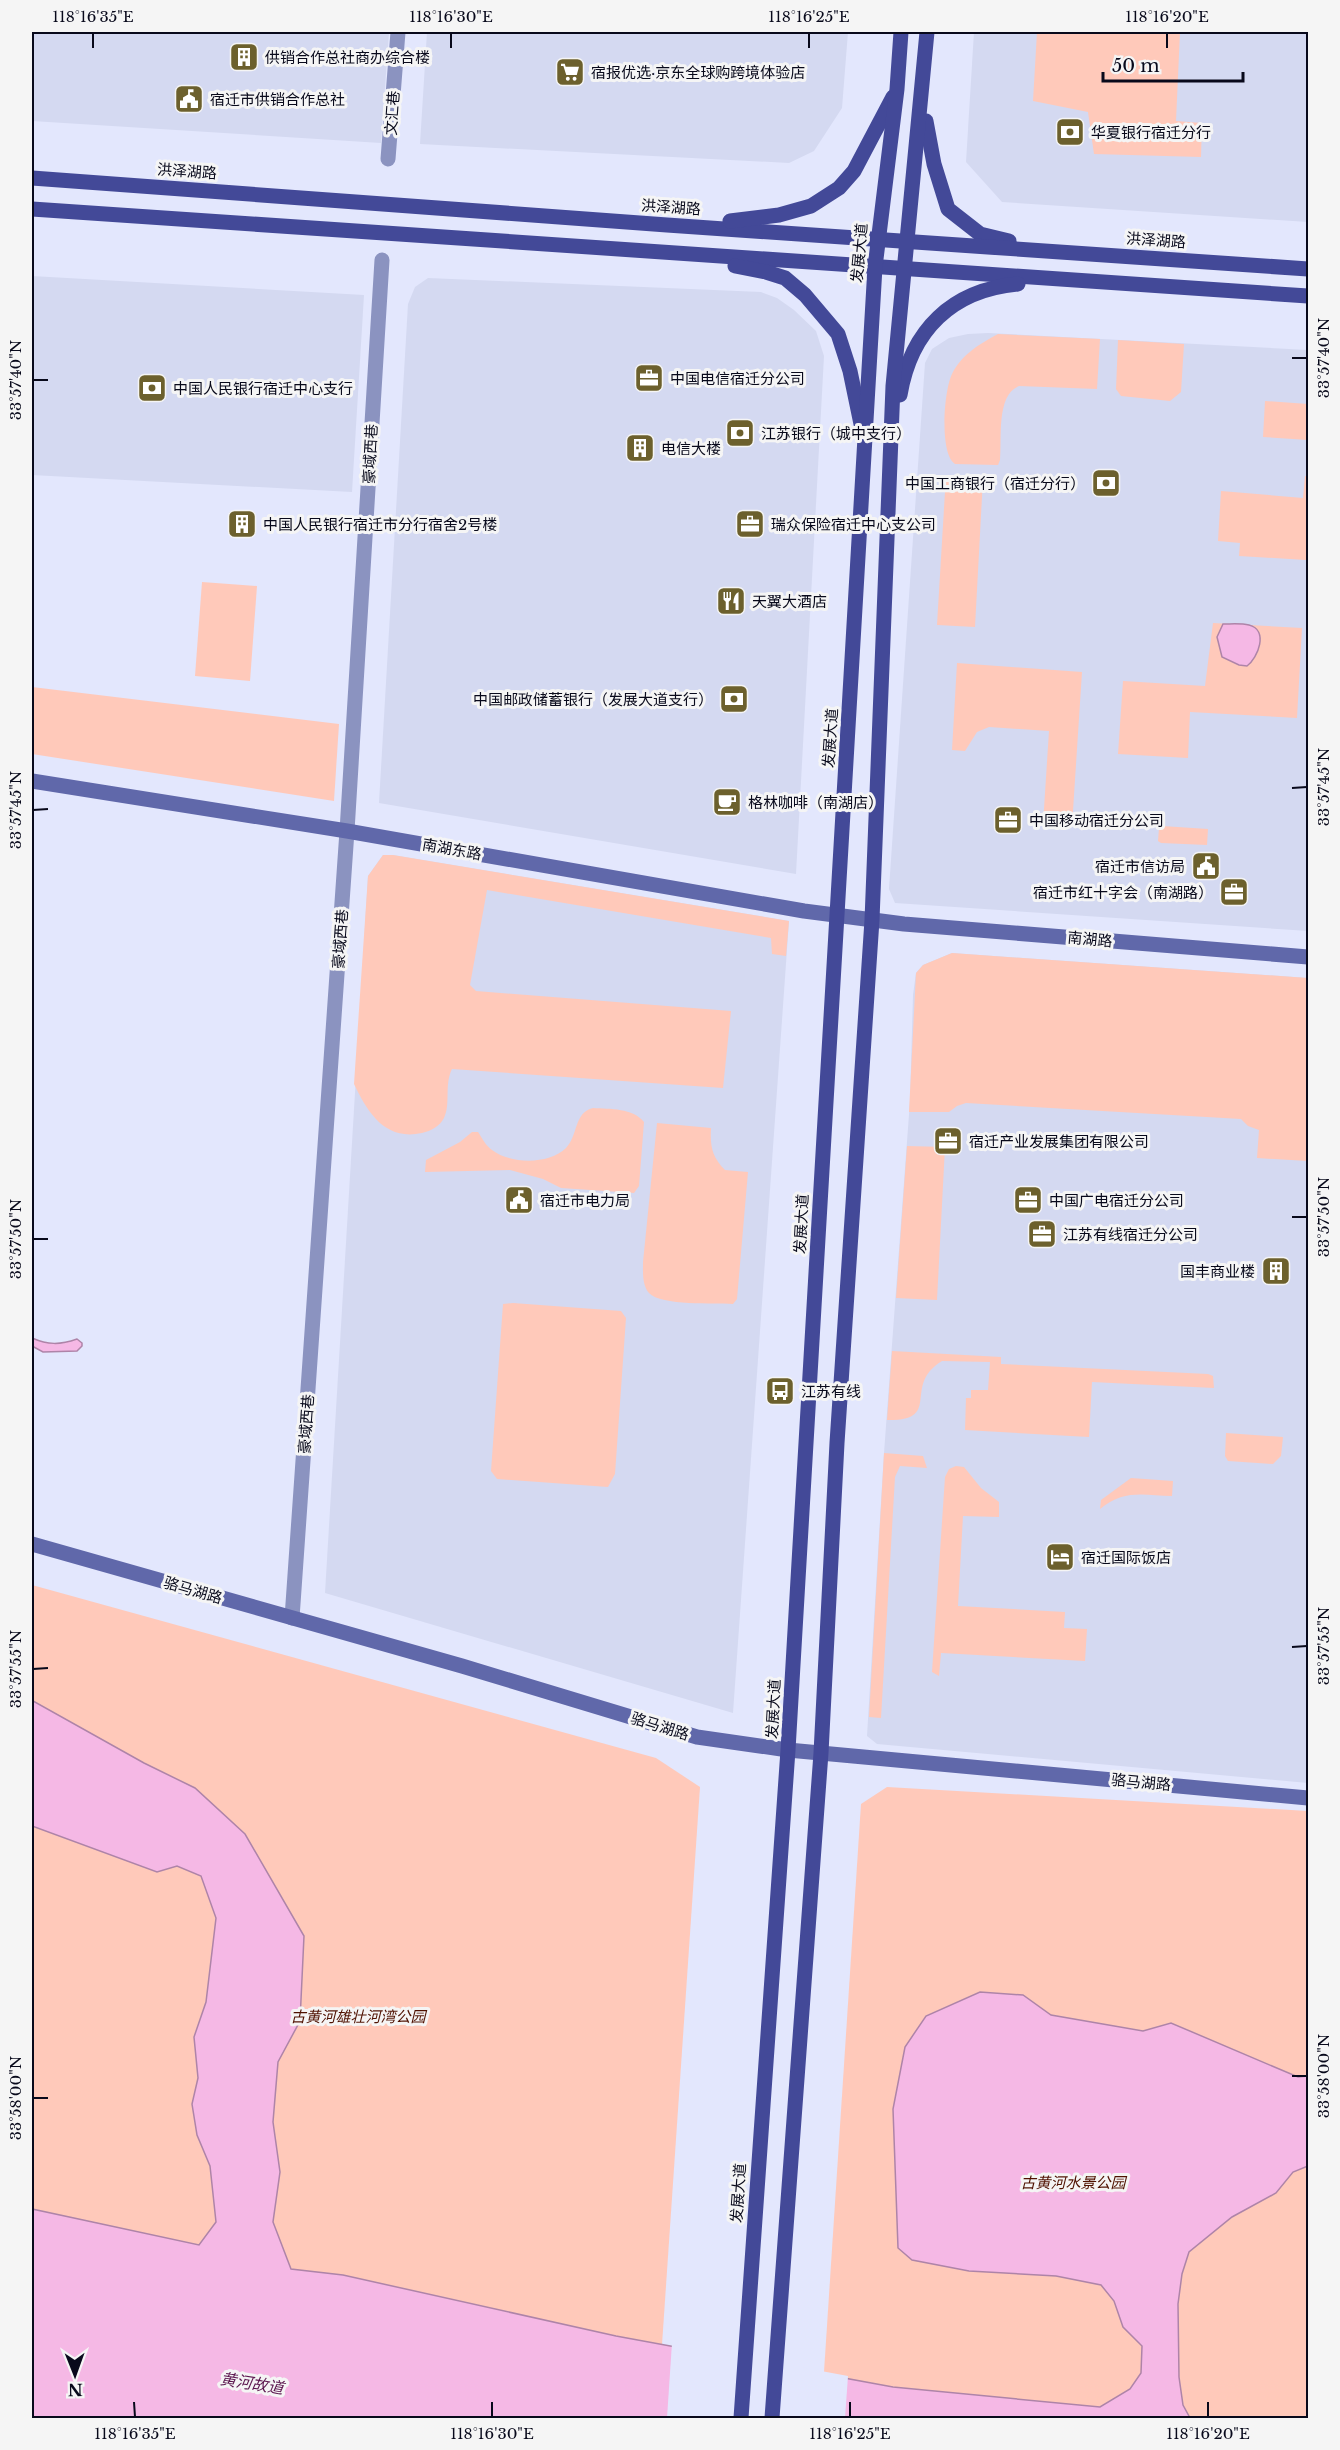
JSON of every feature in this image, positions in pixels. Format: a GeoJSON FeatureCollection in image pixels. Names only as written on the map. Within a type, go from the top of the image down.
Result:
{"type":"FeatureCollection","features":[{"type":"Feature","properties":{"kind":"main road","name":"发展大道"},"geometry":{"type":"LineString","coordinates":[[741,2418],[789,1750],[875,267],[897,89],[901,32]]}},
{"type":"Feature","properties":{"kind":"main road"},"geometry":{"type":"LineString","coordinates":[[772,2418],[821,1753],[837,1443],[872,920],[893,386],[927,32]]}},
{"type":"Feature","properties":{"kind":"main road"},"geometry":{"type":"LineString","coordinates":[[667,225],[746,220],[780,215],[810,206],[839,188],[855,171],[897,89]]}},
{"type":"Feature","properties":{"kind":"main road"},"geometry":{"type":"LineString","coordinates":[[923,92],[934,164],[948,209],[980,234],[1065,252]]}},
{"type":"Feature","properties":{"kind":"main road","name":"洪泽湖路"},"geometry":{"type":"LineString","coordinates":[[32,178],[1308,269]]}},
{"type":"Feature","properties":{"kind":"main road"},"geometry":{"type":"LineString","coordinates":[[32,209],[1308,296]]}},
{"type":"Feature","properties":{"kind":"main road"},"geometry":{"type":"LineString","coordinates":[[668,253],[766,272],[785,278],[805,295],[838,334],[850,371],[866,448]]}},
{"type":"Feature","properties":{"kind":"main road"},"geometry":{"type":"LineString","coordinates":[[891,451],[906,371],[912,352],[929,326],[945,311],[995,286],[1062,280]]}},
{"type":"Feature","properties":{"kind":"street","name":"文汇巷"},"geometry":{"type":"LineString","coordinates":[[388,159],[398,32]]}},
{"type":"Feature","properties":{"kind":"street","name":"豪域西巷"},"geometry":{"type":"LineString","coordinates":[[292,1618],[347,831],[382,260]]}},
{"type":"Feature","properties":{"kind":"street","name":"南湖东路"},"geometry":{"type":"LineString","coordinates":[[32,781],[347,831],[837,916],[872,920]]}},
{"type":"Feature","properties":{"kind":"street","name":"南湖路"},"geometry":{"type":"LineString","coordinates":[[872,920],[1308,957]]}},
{"type":"Feature","properties":{"kind":"street","name":"骆马湖路"},"geometry":{"type":"LineString","coordinates":[[32,1544],[696,1737],[789,1750],[1308,1798]]}},
{"type":"Feature","properties":{"kind":"shaded area","name":"宿迁市供销合作总社"},"geometry":{"type":"Polygon","coordinates":[[[32,32],[389,32],[381,143],[32,121],[32,32]]]}},
{"type":"Feature","properties":{"kind":"shaded area"},"geometry":{"type":"Polygon","coordinates":[[[427,32],[848,32],[842,108],[814,151],[789,163],[420,144],[427,32]]]}},
{"type":"Feature","properties":{"kind":"shaded area"},"geometry":{"type":"Polygon","coordinates":[[[974,32],[1308,32],[1308,222],[1002,202],[966,162],[974,32]]]}},
{"type":"Feature","properties":{"kind":"shaded area"},"geometry":{"type":"Polygon","coordinates":[[[32,276],[364,295],[352,492],[32,475],[32,276]]]}},
{"type":"Feature","properties":{"kind":"shaded area"},"geometry":{"type":"Polygon","coordinates":[[[428,278],[761,292],[777,298],[794,310],[816,331],[824,356],[796,874],[379,803],[408,304],[415,287],[428,278]]]}},
{"type":"Feature","properties":{"kind":"shaded area"},"geometry":{"type":"Polygon","coordinates":[[[988,333],[1308,350],[1308,931],[895,903],[889,889],[925,363],[932,349],[949,338],[988,333]]]}},
{"type":"Feature","properties":{"kind":"shaded area"},"geometry":{"type":"Polygon","coordinates":[[[383,855],[789,921],[733,1713],[325,1593],[368,876],[383,855]]]}},
{"type":"Feature","properties":{"kind":"shaded area"},"geometry":{"type":"Polygon","coordinates":[[[952,953],[1308,978],[1308,1783],[877,1744],[867,1736],[884,1453],[910,1101],[913,995],[916,973],[923,965],[952,953]]]}},
{"type":"Feature","properties":{"kind":"green space"},"geometry":{"type":"Polygon","coordinates":[[[1037,32],[1180,32],[1176,121],[1202,123],[1201,157],[1094,154],[1088,112],[1033,101],[1037,32]]]}},
{"type":"Feature","properties":{"kind":"green space"},"geometry":{"type":"Polygon","coordinates":[[[998,334],[1100,339],[1097,389],[1019,386],[1012,391],[1003,408],[998,465],[955,464],[950,458],[945,435],[945,407],[949,382],[956,367],[966,355],[998,334]]]}},
{"type":"Feature","properties":{"kind":"green space"},"geometry":{"type":"Polygon","coordinates":[[[1118,340],[1184,344],[1181,392],[1170,401],[1121,396],[1116,389],[1118,340]]]}},
{"type":"Feature","properties":{"kind":"green space"},"geometry":{"type":"Polygon","coordinates":[[[1265,401],[1308,404],[1308,440],[1263,437],[1265,401]]]}},
{"type":"Feature","properties":{"kind":"green space"},"geometry":{"type":"Polygon","coordinates":[[[946,475],[983,478],[975,627],[937,625],[946,475]]]}},
{"type":"Feature","properties":{"kind":"green space"},"geometry":{"type":"Polygon","coordinates":[[[1305,476],[1308,477],[1306,560],[1239,556],[1240,543],[1218,541],[1221,491],[1303,498],[1305,476]]]}},
{"type":"Feature","properties":{"kind":"green space"},"geometry":{"type":"Polygon","coordinates":[[[202,582],[257,586],[250,681],[195,676],[202,582]]]}},
{"type":"Feature","properties":{"kind":"green space"},"geometry":{"type":"Polygon","coordinates":[[[1213,623],[1302,628],[1297,718],[1190,712],[1188,758],[1118,754],[1123,681],[1205,686],[1213,623]]]}},
{"type":"Feature","properties":{"kind":"green space"},"geometry":{"type":"Polygon","coordinates":[[[957,663],[1082,672],[1072,826],[1043,824],[1049,731],[989,727],[977,732],[965,751],[952,750],[957,663]]]}},
{"type":"Feature","properties":{"kind":"green space"},"geometry":{"type":"Polygon","coordinates":[[[32,687],[339,724],[334,801],[32,754],[32,687]]]}},
{"type":"Feature","properties":{"kind":"green space"},"geometry":{"type":"Polygon","coordinates":[[[1162,826],[1208,829],[1207,845],[1161,843],[1158,841],[1159,828],[1162,826]]]}},
{"type":"Feature","properties":{"kind":"green space"},"geometry":{"type":"Polygon","coordinates":[[[383,855],[789,921],[786,956],[772,954],[771,938],[487,890],[470,985],[476,991],[731,1011],[723,1088],[452,1069],[448,1081],[446,1113],[440,1123],[422,1133],[398,1133],[379,1122],[365,1105],[354,1084],[368,876],[383,855]]]}},
{"type":"Feature","properties":{"kind":"green space"},"geometry":{"type":"Polygon","coordinates":[[[952,953],[1308,978],[1308,1161],[1257,1158],[1259,1130],[1248,1126],[1241,1119],[966,1103],[949,1112],[909,1112],[916,973],[923,965],[952,953]]]}},
{"type":"Feature","properties":{"kind":"green space"},"geometry":{"type":"Polygon","coordinates":[[[593,1108],[628,1112],[644,1122],[639,1186],[634,1193],[561,1188],[543,1179],[510,1170],[425,1172],[426,1160],[460,1142],[472,1132],[478,1132],[490,1148],[509,1158],[529,1161],[559,1154],[570,1143],[582,1114],[593,1108]]]}},
{"type":"Feature","properties":{"kind":"green space"},"geometry":{"type":"Polygon","coordinates":[[[657,1123],[711,1128],[713,1151],[725,1170],[748,1172],[737,1299],[733,1304],[665,1300],[649,1293],[645,1286],[643,1262],[657,1123]]]}},
{"type":"Feature","properties":{"kind":"green space"},"geometry":{"type":"Polygon","coordinates":[[[907,1146],[945,1147],[937,1300],[896,1298],[907,1146]]]}},
{"type":"Feature","properties":{"kind":"green space"},"geometry":{"type":"Polygon","coordinates":[[[503,1304],[621,1311],[626,1318],[615,1474],[608,1487],[497,1479],[491,1471],[503,1304]]]}},
{"type":"Feature","properties":{"kind":"green space"},"geometry":{"type":"Polygon","coordinates":[[[892,1351],[1001,1357],[1001,1364],[1208,1374],[1213,1376],[1214,1388],[1092,1382],[1089,1437],[965,1430],[966,1398],[971,1398],[971,1390],[988,1390],[990,1362],[942,1361],[930,1371],[924,1381],[919,1408],[914,1415],[904,1419],[887,1420],[892,1351]]]}},
{"type":"Feature","properties":{"kind":"green space"},"geometry":{"type":"Polygon","coordinates":[[[1226,1433],[1283,1437],[1281,1456],[1273,1464],[1228,1461],[1225,1456],[1226,1433]]]}},
{"type":"Feature","properties":{"kind":"green space"},"geometry":{"type":"Polygon","coordinates":[[[884,1453],[923,1456],[927,1468],[900,1466],[895,1477],[881,1718],[869,1717],[884,1453]]]}},
{"type":"Feature","properties":{"kind":"green space"},"geometry":{"type":"Polygon","coordinates":[[[956,1466],[964,1467],[981,1488],[999,1502],[999,1517],[963,1516],[958,1606],[1065,1612],[1064,1628],[1087,1629],[1085,1661],[941,1653],[939,1676],[932,1672],[945,1477],[949,1469],[956,1466]]]}},
{"type":"Feature","properties":{"kind":"green space"},"geometry":{"type":"Polygon","coordinates":[[[1131,1478],[1173,1481],[1172,1496],[1143,1494],[1126,1496],[1117,1498],[1100,1509],[1101,1500],[1131,1478]]]}},
{"type":"Feature","properties":{"kind":"green space","name":"古黄河雄壮河湾公园"},"geometry":{"type":"Polygon","coordinates":[[[32,1585],[656,1758],[700,1787],[657,2418],[32,2418],[32,1585]]]}},
{"type":"Feature","properties":{"kind":"green space","name":"古黄河水景公园"},"geometry":{"type":"Polygon","coordinates":[[[887,1787],[1308,1811],[1308,2418],[821,2418],[861,1804],[887,1787]]]}},
{"type":"Feature","properties":{"kind":"water"},"geometry":{"type":"Polygon","coordinates":[[[1223,624],[1249,625],[1259,632],[1258,651],[1247,666],[1222,657],[1217,637],[1223,624]]]}},
{"type":"Feature","properties":{"kind":"water"},"geometry":{"type":"Polygon","coordinates":[[[32,1338],[54,1343],[77,1339],[82,1346],[77,1351],[43,1352],[32,1346],[32,1338]]]}},
{"type":"Feature","properties":{"kind":"water","name":"黄河故道"},"geometry":{"type":"Polygon","coordinates":[[[32,1697],[33,1701],[144,1763],[195,1788],[245,1834],[304,1936],[300,2021],[278,2062],[273,2122],[280,2172],[273,2222],[291,2269],[343,2275],[616,2336],[893,2387],[1100,2407],[1130,2389],[1141,2373],[1142,2346],[1123,2327],[1114,2301],[1101,2285],[1056,2276],[969,2271],[912,2260],[898,2248],[893,2109],[905,2047],[926,2016],[980,1992],[1023,1995],[1051,2015],[1143,2031],[1171,2023],[1298,2077],[1308,2076],[1308,2166],[1293,2172],[1276,2193],[1232,2217],[1189,2252],[1182,2274],[1178,2304],[1179,2377],[1183,2405],[1190,2418],[32,2418],[32,2209],[199,2245],[216,2222],[210,2166],[197,2135],[192,2104],[198,2078],[194,2037],[206,2002],[216,1918],[201,1876],[177,1866],[157,1872],[32,1826],[32,1697]]]}},
{"type":"Feature","properties":{"kind":"pier"},"geometry":{"type":"Polygon","coordinates":[[[672,2343],[848,2376],[845,2418],[667,2418],[672,2343]]]}},
{"type":"Feature","properties":{"kind":"place","name":"供销合作总社商办综合楼"},"geometry":{"type":"Point","coordinates":[244,57]}},
{"type":"Feature","properties":{"kind":"place","name":"宿报优选·京东全球购跨境体验店"},"geometry":{"type":"Point","coordinates":[570,72]}},
{"type":"Feature","properties":{"kind":"place","name":"宿迁市供销合作总社"},"geometry":{"type":"Point","coordinates":[189,99]}},
{"type":"Feature","properties":{"kind":"place","name":"华夏银行宿迁分行"},"geometry":{"type":"Point","coordinates":[1070,132]}},
{"type":"Feature","properties":{"kind":"place","name":"中国电信宿迁分公司"},"geometry":{"type":"Point","coordinates":[649,378]}},
{"type":"Feature","properties":{"kind":"place","name":"中国人民银行宿迁中心支行"},"geometry":{"type":"Point","coordinates":[152,388]}},
{"type":"Feature","properties":{"kind":"place","name":"江苏银行（城中支行）"},"geometry":{"type":"Point","coordinates":[740,433]}},
{"type":"Feature","properties":{"kind":"place","name":"电信大楼"},"geometry":{"type":"Point","coordinates":[640,448]}},
{"type":"Feature","properties":{"kind":"place","name":"中国工商银行（宿迁分行）"},"geometry":{"type":"Point","coordinates":[1106,483]}},
{"type":"Feature","properties":{"kind":"place","name":"中国人民银行宿迁市分行宿舍2号楼"},"geometry":{"type":"Point","coordinates":[242,524]}},
{"type":"Feature","properties":{"kind":"place","name":"瑞众保险宿迁中心支公司"},"geometry":{"type":"Point","coordinates":[750,524]}},
{"type":"Feature","properties":{"kind":"place","name":"天翼大酒店"},"geometry":{"type":"Point","coordinates":[731,601]}},
{"type":"Feature","properties":{"kind":"place","name":"中国邮政储蓄银行（发展大道支行）"},"geometry":{"type":"Point","coordinates":[734,699]}},
{"type":"Feature","properties":{"kind":"place","name":"格林咖啡（南湖店）"},"geometry":{"type":"Point","coordinates":[727,802]}},
{"type":"Feature","properties":{"kind":"place","name":"中国移动宿迁分公司"},"geometry":{"type":"Point","coordinates":[1008,820]}},
{"type":"Feature","properties":{"kind":"place","name":"宿迁市信访局"},"geometry":{"type":"Point","coordinates":[1206,866]}},
{"type":"Feature","properties":{"kind":"place","name":"宿迁市红十字会（南湖路）"},"geometry":{"type":"Point","coordinates":[1234,892]}},
{"type":"Feature","properties":{"kind":"place","name":"宿迁产业发展集团有限公司"},"geometry":{"type":"Point","coordinates":[948,1141]}},
{"type":"Feature","properties":{"kind":"place","name":"宿迁市电力局"},"geometry":{"type":"Point","coordinates":[519,1200]}},
{"type":"Feature","properties":{"kind":"place","name":"中国广电宿迁分公司"},"geometry":{"type":"Point","coordinates":[1028,1200]}},
{"type":"Feature","properties":{"kind":"place","name":"江苏有线宿迁分公司"},"geometry":{"type":"Point","coordinates":[1042,1234]}},
{"type":"Feature","properties":{"kind":"place","name":"国丰商业楼"},"geometry":{"type":"Point","coordinates":[1276,1271]}},
{"type":"Feature","properties":{"kind":"place","name":"江苏有线"},"geometry":{"type":"Point","coordinates":[780,1391]}},
{"type":"Feature","properties":{"kind":"place","name":"宿迁国际饭店"},"geometry":{"type":"Point","coordinates":[1060,1557]}}]}
